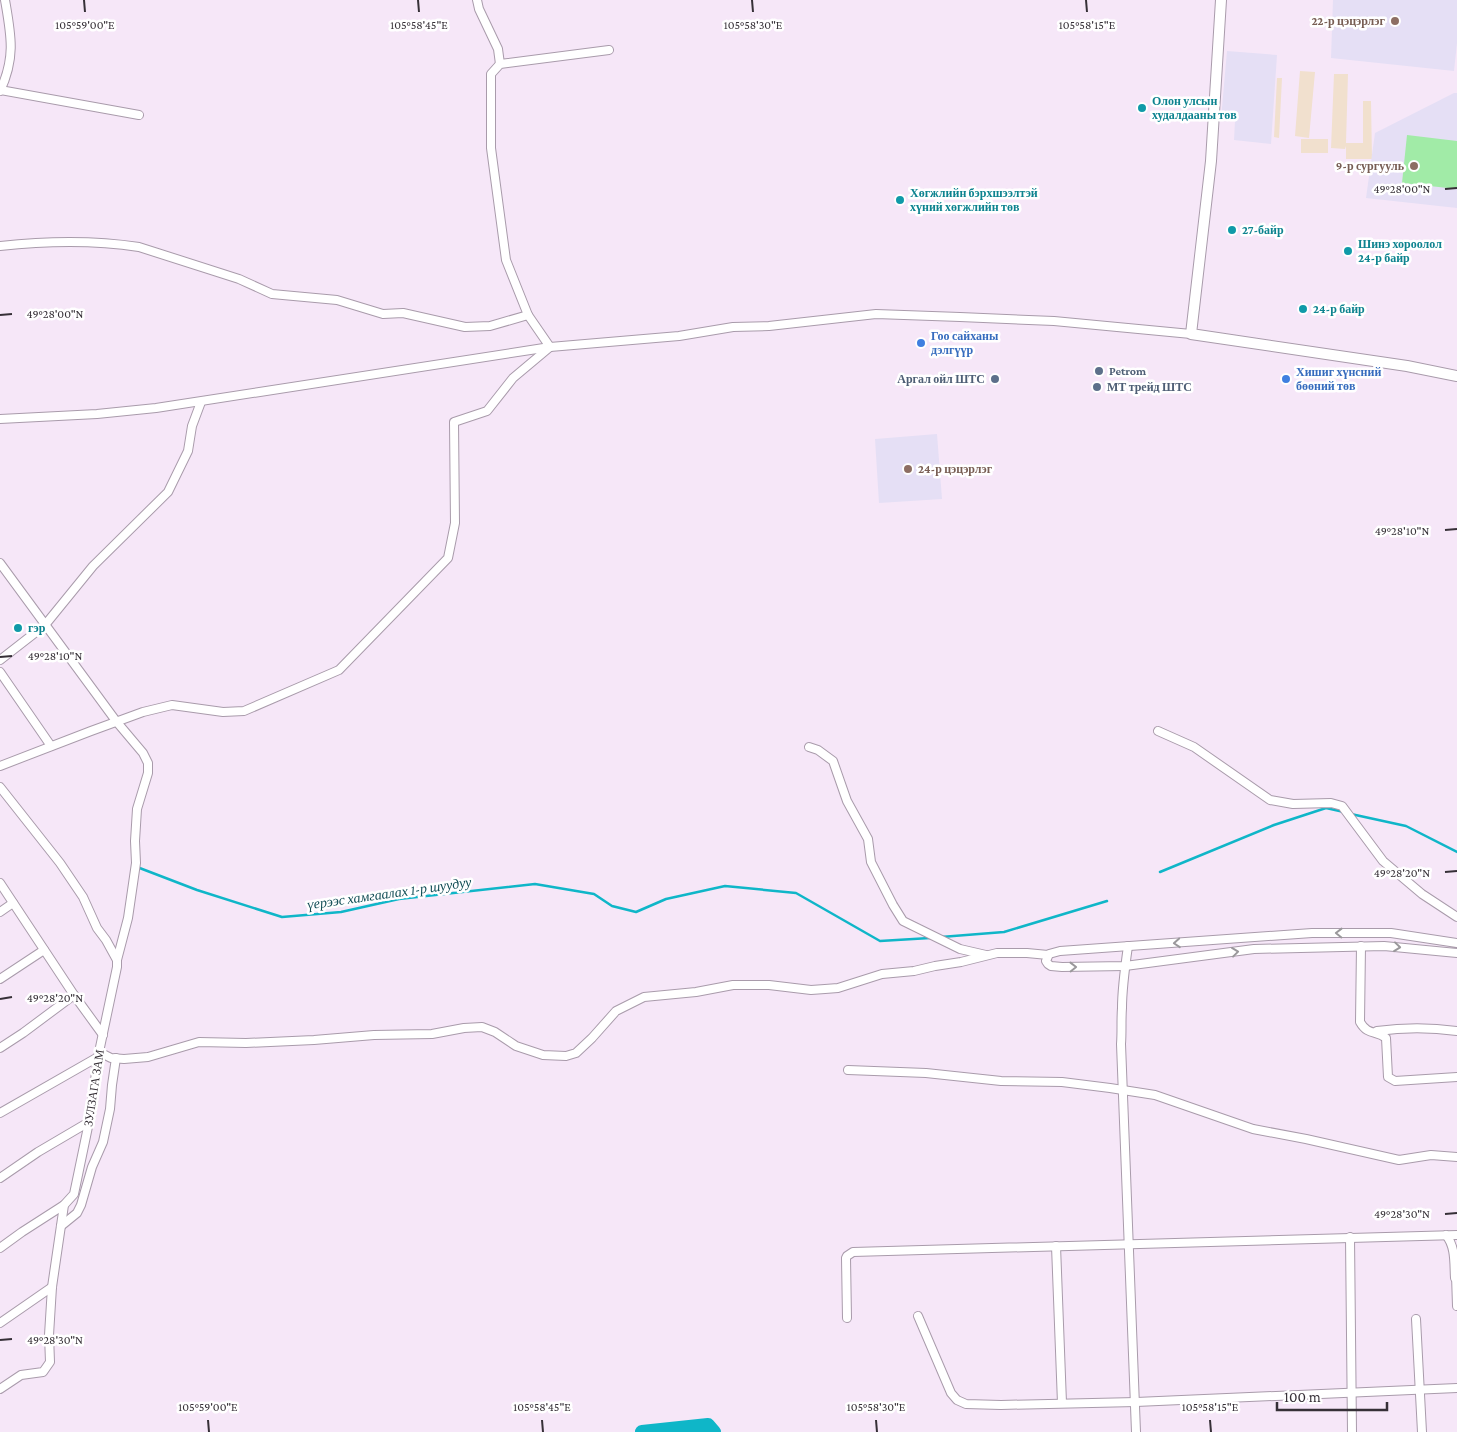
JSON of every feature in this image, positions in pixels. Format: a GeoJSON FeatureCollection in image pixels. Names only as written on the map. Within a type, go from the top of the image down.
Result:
{"type":"FeatureCollection","features":[{"type":"Feature","properties":{"kind":"street"},"geometry":{"type":"LineString","coordinates":[[4,0],[12,42],[8,75],[0,91],[140,116]]}},
{"type":"Feature","properties":{"kind":"street"},"geometry":{"type":"LineString","coordinates":[[477,0],[479,9],[498,49],[500,64]]}},
{"type":"Feature","properties":{"kind":"street"},"geometry":{"type":"LineString","coordinates":[[1191,334],[1211,161],[1221,0]]}},
{"type":"Feature","properties":{"kind":"street"},"geometry":{"type":"LineString","coordinates":[[550,347],[528,315],[506,260],[491,148],[490,74],[500,64],[609,50]]}},
{"type":"Feature","properties":{"kind":"street"},"geometry":{"type":"LineString","coordinates":[[0,246],[37,242],[139,247],[239,279],[272,294],[337,300],[383,314],[403,313],[465,327],[490,326],[528,315]]}},
{"type":"Feature","properties":{"kind":"street"},"geometry":{"type":"LineString","coordinates":[[0,420],[156,408],[550,347],[680,336],[733,327],[809,322],[876,314],[1054,321],[1191,334],[1407,366],[1457,376]]}},
{"type":"Feature","properties":{"kind":"street"},"geometry":{"type":"LineString","coordinates":[[0,766],[142,712],[172,705],[224,712],[244,711],[340,670],[448,558],[455,523],[454,422],[487,411],[513,378],[550,347]]}},
{"type":"Feature","properties":{"kind":"street"},"geometry":{"type":"LineString","coordinates":[[0,660],[45,625],[93,566],[168,492],[188,451],[192,426],[201,402]]}},
{"type":"Feature","properties":{"kind":"street"},"geometry":{"type":"LineString","coordinates":[[0,563],[116,722]]}},
{"type":"Feature","properties":{"kind":"street"},"geometry":{"type":"LineString","coordinates":[[0,672],[51,746]]}},
{"type":"Feature","properties":{"kind":"street","name":"ЗУЛЗАГА ЗАМ"},"geometry":{"type":"LineString","coordinates":[[0,1389],[21,1375],[43,1372],[50,1362],[49,1335],[52,1287],[64,1205],[74,1194],[117,960],[128,918],[136,863],[137,809],[148,773],[148,763],[116,722]]}},
{"type":"Feature","properties":{"kind":"street"},"geometry":{"type":"LineString","coordinates":[[1158,732],[1194,747],[1270,800],[1293,804],[1331,803],[1342,806],[1383,861],[1422,894],[1457,917]]}},
{"type":"Feature","properties":{"kind":"street"},"geometry":{"type":"LineString","coordinates":[[809,747],[818,750],[833,761],[847,801],[868,839],[871,862],[903,921],[960,949],[988,955]]}},
{"type":"Feature","properties":{"kind":"street"},"geometry":{"type":"LineString","coordinates":[[0,787],[60,863],[83,897],[98,928],[117,960]]}},
{"type":"Feature","properties":{"kind":"street"},"geometry":{"type":"LineString","coordinates":[[0,883],[74,995],[103,1035]]}},
{"type":"Feature","properties":{"kind":"street"},"geometry":{"type":"LineString","coordinates":[[0,912],[13,903]]}},
{"type":"Feature","properties":{"kind":"street"},"geometry":{"type":"LineString","coordinates":[[0,1113],[99,1055],[124,1059],[148,1057],[199,1042],[246,1043],[374,1035],[432,1034],[464,1028],[482,1027],[495,1032],[516,1046],[543,1056],[566,1056],[576,1053],[616,1011],[644,997],[732,986],[769,986],[811,990],[838,988],[882,974],[914,971],[997,953],[1027,953],[1048,956],[1060,951],[1312,933],[1391,933],[1457,942]]}},
{"type":"Feature","properties":{"kind":"street"},"geometry":{"type":"LineString","coordinates":[[1128,946],[1122,1010],[1123,1091],[1136,1432]]}},
{"type":"Feature","properties":{"kind":"street"},"geometry":{"type":"LineString","coordinates":[[1048,956],[1046,961],[1050,966],[1062,967],[1125,966],[1254,950],[1361,946],[1384,946],[1457,953]]}},
{"type":"Feature","properties":{"kind":"street"},"geometry":{"type":"LineString","coordinates":[[1361,946],[1360,1022],[1364,1029],[1382,1034],[1386,1038],[1388,1077],[1395,1081],[1457,1077]]}},
{"type":"Feature","properties":{"kind":"street"},"geometry":{"type":"LineString","coordinates":[[0,979],[44,950]]}},
{"type":"Feature","properties":{"kind":"street"},"geometry":{"type":"LineString","coordinates":[[0,1048],[74,995]]}},
{"type":"Feature","properties":{"kind":"street"},"geometry":{"type":"LineString","coordinates":[[1370,1032],[1404,1028],[1434,1028],[1457,1031]]}},
{"type":"Feature","properties":{"kind":"street"},"geometry":{"type":"LineString","coordinates":[[61,1226],[77,1213],[81,1205],[92,1167],[103,1142],[110,1109],[116,1058]]}},
{"type":"Feature","properties":{"kind":"street"},"geometry":{"type":"LineString","coordinates":[[848,1070],[926,1073],[1001,1081],[1062,1082],[1155,1095],[1253,1129],[1400,1160],[1431,1155],[1457,1157]]}},
{"type":"Feature","properties":{"kind":"street"},"geometry":{"type":"LineString","coordinates":[[0,1178],[38,1152],[88,1122]]}},
{"type":"Feature","properties":{"kind":"street"},"geometry":{"type":"LineString","coordinates":[[0,1248],[64,1205]]}},
{"type":"Feature","properties":{"kind":"street"},"geometry":{"type":"LineString","coordinates":[[1446,1235],[1451,1241],[1454,1252],[1457,1306]]}},
{"type":"Feature","properties":{"kind":"street"},"geometry":{"type":"LineString","coordinates":[[847,1318],[846,1258],[854,1252],[1457,1235]]}},
{"type":"Feature","properties":{"kind":"street"},"geometry":{"type":"LineString","coordinates":[[1350,1238],[1352,1432]]}},
{"type":"Feature","properties":{"kind":"street"},"geometry":{"type":"LineString","coordinates":[[1056,1246],[1062,1404]]}},
{"type":"Feature","properties":{"kind":"street"},"geometry":{"type":"LineString","coordinates":[[1455,1278],[1457,1269]]}},
{"type":"Feature","properties":{"kind":"street"},"geometry":{"type":"LineString","coordinates":[[0,1323],[52,1287]]}},
{"type":"Feature","properties":{"kind":"street"},"geometry":{"type":"LineString","coordinates":[[918,1316],[951,1393],[957,1400],[966,1404],[1136,1402],[1457,1388]]}},
{"type":"Feature","properties":{"kind":"street"},"geometry":{"type":"LineString","coordinates":[[1416,1319],[1422,1432]]}},
{"type":"Feature","properties":{"kind":"shaded area","name":"22-р цэцэрлэг"},"geometry":{"type":"Polygon","coordinates":[[[1333,0],[1457,0],[1457,43],[1454,71],[1331,58],[1333,0]]]}},
{"type":"Feature","properties":{"kind":"shaded area"},"geometry":{"type":"Polygon","coordinates":[[[1227,51],[1277,55],[1271,144],[1234,140],[1235,121],[1221,119],[1227,51]]]}},
{"type":"Feature","properties":{"kind":"shaded area"},"geometry":{"type":"Polygon","coordinates":[[[1300,71],[1315,72],[1309,138],[1295,136],[1300,71]]]}},
{"type":"Feature","properties":{"kind":"shaded area"},"geometry":{"type":"Polygon","coordinates":[[[1334,74],[1348,74],[1346,143],[1363,143],[1363,101],[1371,101],[1372,159],[1346,159],[1346,146],[1345,149],[1331,148],[1334,74]]]}},
{"type":"Feature","properties":{"kind":"shaded area"},"geometry":{"type":"Polygon","coordinates":[[[1277,78],[1282,78],[1279,138],[1274,137],[1277,78]]]}},
{"type":"Feature","properties":{"kind":"shaded area","name":"9-р сургууль"},"geometry":{"type":"Polygon","coordinates":[[[1457,93],[1457,208],[1366,198],[1375,133],[1457,93]]]}},
{"type":"Feature","properties":{"kind":"shaded area"},"geometry":{"type":"Polygon","coordinates":[[[1301,139],[1328,139],[1328,153],[1301,153],[1301,139]]]}},
{"type":"Feature","properties":{"kind":"shaded area","name":"24-р цэцэрлэг"},"geometry":{"type":"Polygon","coordinates":[[[937,434],[942,499],[879,503],[875,439],[937,434]]]}},
{"type":"Feature","properties":{"kind":"green space"},"geometry":{"type":"Polygon","coordinates":[[[1407,135],[1457,141],[1457,189],[1402,183],[1407,135]]]}},
{"type":"Feature","properties":{"kind":"waterway","name":"үерээс хамгаалах 1-р шуудуу"},"geometry":{"type":"LineString","coordinates":[[1160,872],[1274,825],[1326,808],[1344,812]]}},
{"type":"Feature","properties":{"kind":"waterway","name":"үерээс хамгаалах 1-р шуудуу"},"geometry":{"type":"LineString","coordinates":[[1351,814],[1406,826],[1457,852]]}},
{"type":"Feature","properties":{"kind":"waterway","name":"үерээс хамгаалах 1-р шуудуу"},"geometry":{"type":"LineString","coordinates":[[137,867],[197,890],[282,917],[341,912],[399,899],[535,884],[594,894],[612,906],[636,912],[666,899],[725,886],[796,893],[880,941],[930,938]]}},
{"type":"Feature","properties":{"kind":"waterway","name":"үерээс хамгаалах 1-р шуудуу"},"geometry":{"type":"LineString","coordinates":[[941,937],[1004,932],[1107,901]]}},
{"type":"Feature","properties":{"kind":"waterway"},"geometry":{"type":"LineString","coordinates":[[642,1432],[708,1425],[714,1432]]}},
{"type":"Feature","properties":{"kind":"place","name":"22-р цэцэрлэг"},"geometry":{"type":"Point","coordinates":[1395,21]}},
{"type":"Feature","properties":{"kind":"place","name":"Олон улсын худалдааны төв"},"geometry":{"type":"Point","coordinates":[1142,108]}},
{"type":"Feature","properties":{"kind":"place","name":"9-р сургууль"},"geometry":{"type":"Point","coordinates":[1414,166]}},
{"type":"Feature","properties":{"kind":"place","name":"Хөгжлийн бэрхшээлтэй хүний хөгжлийн төв"},"geometry":{"type":"Point","coordinates":[900,200]}},
{"type":"Feature","properties":{"kind":"place","name":"27-байр"},"geometry":{"type":"Point","coordinates":[1232,230]}},
{"type":"Feature","properties":{"kind":"place","name":"Шинэ хороолол 24-р байр"},"geometry":{"type":"Point","coordinates":[1348,251]}},
{"type":"Feature","properties":{"kind":"place","name":"24-р байр"},"geometry":{"type":"Point","coordinates":[1303,309]}},
{"type":"Feature","properties":{"kind":"place","name":"Гоо сайханы дэлгүүр"},"geometry":{"type":"Point","coordinates":[921,343]}},
{"type":"Feature","properties":{"kind":"place","name":"Petrom"},"geometry":{"type":"Point","coordinates":[1099,371]}},
{"type":"Feature","properties":{"kind":"place","name":"Аргал ойл ШТС"},"geometry":{"type":"Point","coordinates":[995,379]}},
{"type":"Feature","properties":{"kind":"place","name":"Хишиг хүнсний бөөний төв"},"geometry":{"type":"Point","coordinates":[1286,379]}},
{"type":"Feature","properties":{"kind":"place","name":"МТ трейд ШТС"},"geometry":{"type":"Point","coordinates":[1097,387]}},
{"type":"Feature","properties":{"kind":"place","name":"24-р цэцэрлэг"},"geometry":{"type":"Point","coordinates":[908,469]}},
{"type":"Feature","properties":{"kind":"place","name":"гэр"},"geometry":{"type":"Point","coordinates":[18,628]}}]}
